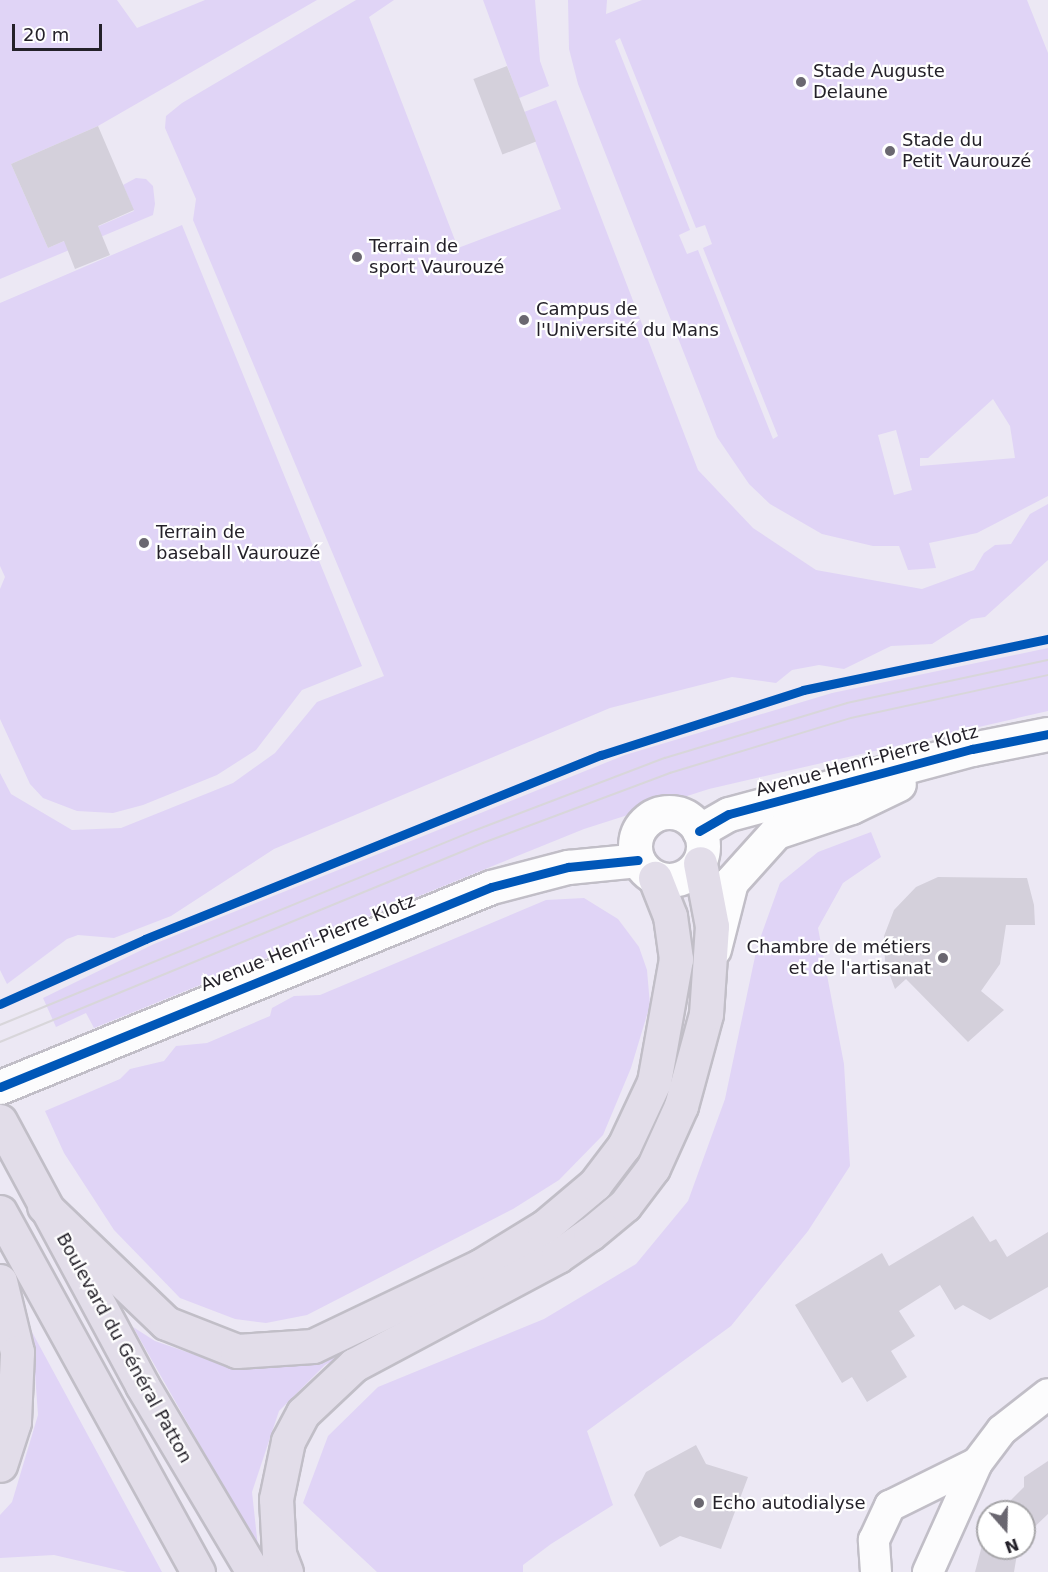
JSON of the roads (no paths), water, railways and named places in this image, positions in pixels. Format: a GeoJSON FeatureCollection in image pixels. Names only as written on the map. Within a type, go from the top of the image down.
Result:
{"type":"FeatureCollection","features":[{"type":"Feature","properties":{"kind":"highway"},"geometry":{"type":"LineString","coordinates":[[286,1572],[278,1544],[276,1499],[288,1441],[303,1413],[354,1365],[558,1256],[625,1205],[653,1168],[681,1106],[706,1014],[711,960],[709,903],[700,863]]}},
{"type":"Feature","properties":{"kind":"highway"},"geometry":{"type":"LineString","coordinates":[[44,1206],[166,1323],[237,1352],[313,1346],[480,1266],[544,1227],[596,1184],[624,1146],[654,1082],[676,959],[670,916],[646,869]]}},
{"type":"Feature","properties":{"kind":"highway","name":"Boulevard du Général Patton"},"geometry":{"type":"LineString","coordinates":[[0,1121],[44,1206],[253,1572]]}},
{"type":"Feature","properties":{"kind":"highway"},"geometry":{"type":"LineString","coordinates":[[0,1212],[198,1572]]}},
{"type":"Feature","properties":{"kind":"highway"},"geometry":{"type":"LineString","coordinates":[[0,1281],[17,1353],[14,1422],[0,1465]]}},
{"type":"Feature","properties":{"kind":"street","name":"Avenue Henri-Pierre Klotz"},"geometry":{"type":"LineString","coordinates":[[699,831],[729,814],[972,749],[1048,734]]}},
{"type":"Feature","properties":{"kind":"street"},"geometry":{"type":"LineString","coordinates":[[711,960],[731,882],[776,832],[851,807],[972,749]]}},
{"type":"Feature","properties":{"kind":"street"},"geometry":{"type":"LineString","coordinates":[[646,869],[638,831],[658,814],[678,813],[699,831],[700,863]]}},
{"type":"Feature","properties":{"kind":"street","name":"Avenue Henri-Pierre Klotz"},"geometry":{"type":"LineString","coordinates":[[0,1087],[491,887],[568,867],[646,869],[676,880],[700,863]]}},
{"type":"Feature","properties":{"kind":"street"},"geometry":{"type":"LineString","coordinates":[[928,1572],[976,1464],[1002,1430],[1048,1394]]}},
{"type":"Feature","properties":{"kind":"street"},"geometry":{"type":"LineString","coordinates":[[876,1572],[874,1540],[890,1506],[976,1464]]}},
{"type":"Feature","properties":{"kind":"tram line"},"geometry":{"type":"LineString","coordinates":[[0,1025],[476,830],[665,758],[847,703],[1048,660]]}},
{"type":"Feature","properties":{"kind":"tram line"},"geometry":{"type":"LineString","coordinates":[[0,1042],[483,843],[670,773],[851,718],[1048,675]]}},
{"type":"Feature","properties":{"kind":"place","name":"Stade Auguste Delaune"},"geometry":{"type":"Point","coordinates":[801,82]}},
{"type":"Feature","properties":{"kind":"place","name":"Stade du Petit Vaurouzé"},"geometry":{"type":"Point","coordinates":[890,151]}},
{"type":"Feature","properties":{"kind":"place","name":"Terrain de sport Vaurouzé"},"geometry":{"type":"Point","coordinates":[357,257]}},
{"type":"Feature","properties":{"kind":"place","name":"Campus de l'Université du Mans"},"geometry":{"type":"Point","coordinates":[524,320]}},
{"type":"Feature","properties":{"kind":"place","name":"Terrain de baseball Vaurouzé"},"geometry":{"type":"Point","coordinates":[144,543]}},
{"type":"Feature","properties":{"kind":"place","name":"Chambre de métiers et de l'artisanat"},"geometry":{"type":"Point","coordinates":[943,958]}},
{"type":"Feature","properties":{"kind":"place","name":"Echo autodialyse"},"geometry":{"type":"Point","coordinates":[699,1503]}}]}
